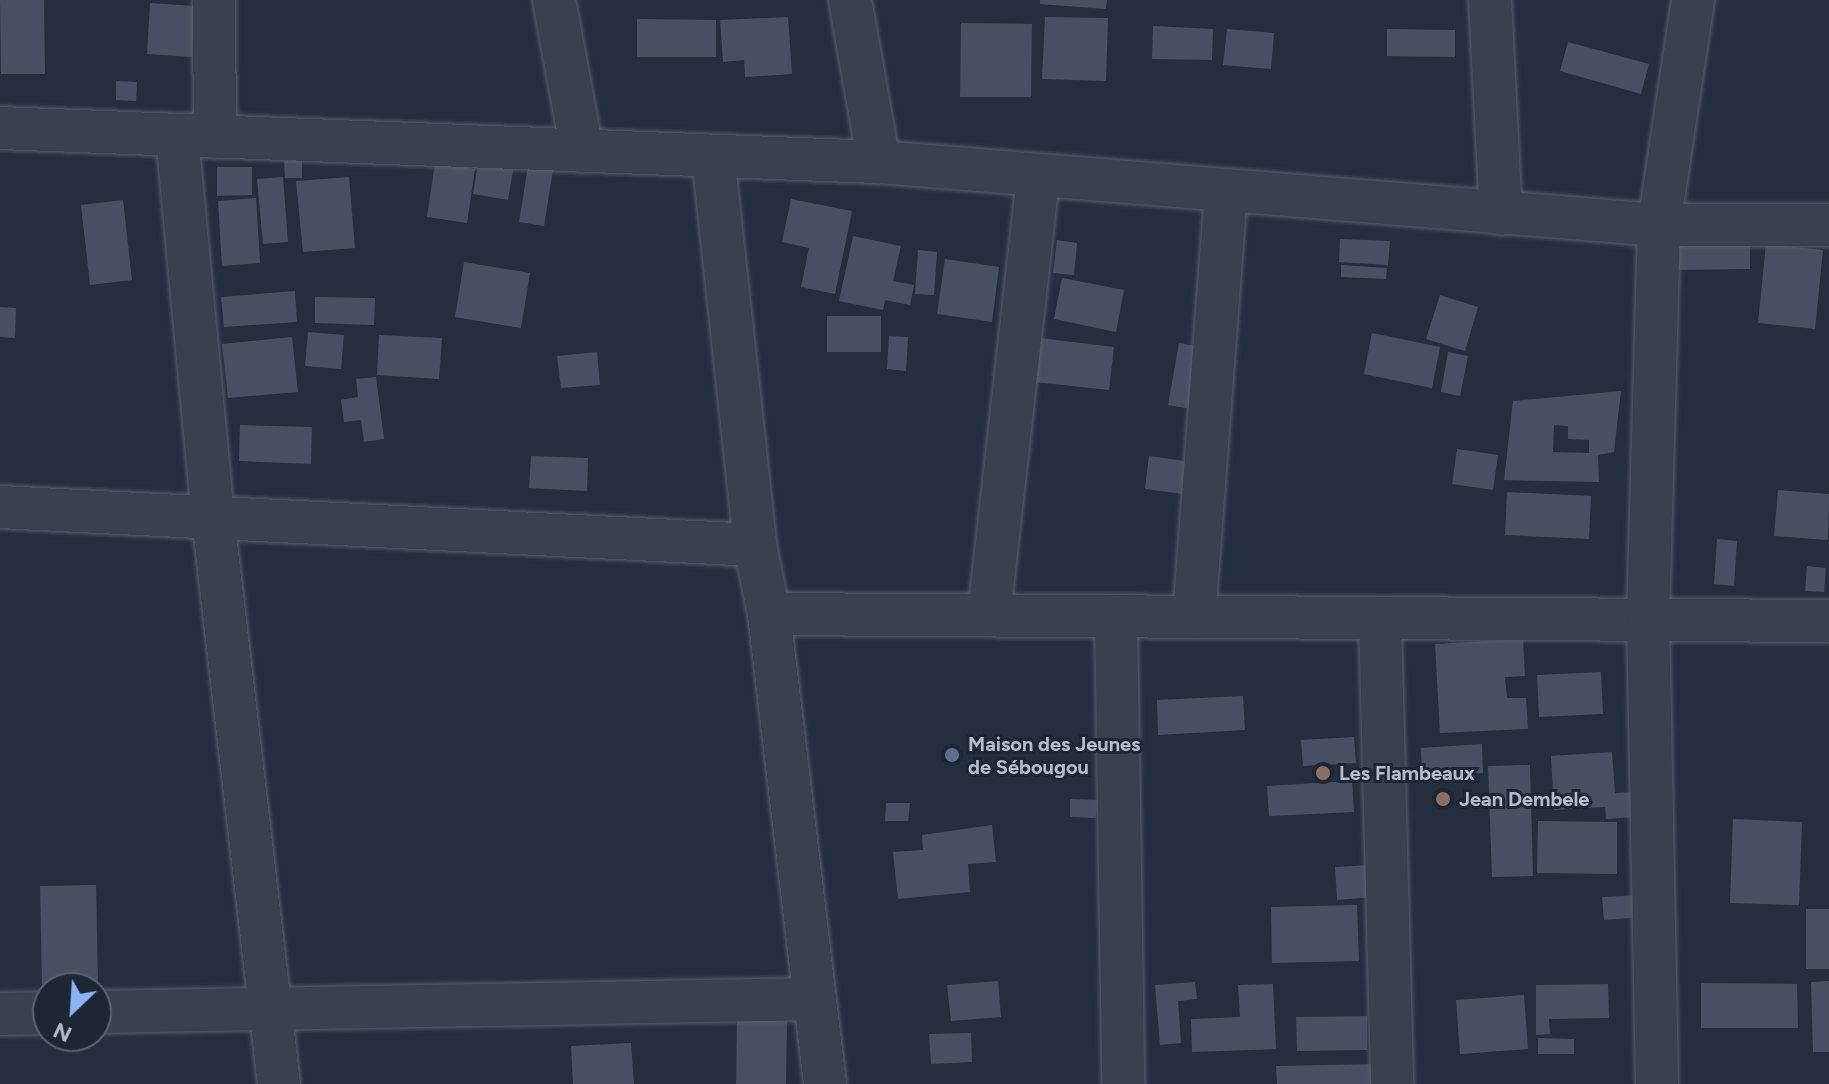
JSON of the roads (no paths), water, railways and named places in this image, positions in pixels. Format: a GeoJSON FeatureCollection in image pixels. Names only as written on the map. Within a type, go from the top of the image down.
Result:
{"type":"FeatureCollection","features":[{"type":"Feature","properties":{"kind":"street"},"geometry":{"type":"LineString","coordinates":[[214,0],[196,137],[213,518],[279,1084]]}},
{"type":"Feature","properties":{"kind":"street"},"geometry":{"type":"LineString","coordinates":[[554,0],[582,151]]}},
{"type":"Feature","properties":{"kind":"street"},"geometry":{"type":"LineString","coordinates":[[850,0],[879,162]]}},
{"type":"Feature","properties":{"kind":"street"},"geometry":{"type":"LineString","coordinates":[[1490,0],[1501,214]]}},
{"type":"Feature","properties":{"kind":"street"},"geometry":{"type":"LineString","coordinates":[[1657,1084],[1648,619],[1659,225],[1693,0]]}},
{"type":"Feature","properties":{"kind":"street"},"geometry":{"type":"LineString","coordinates":[[0,128],[879,162],[1659,225],[1829,225]]}},
{"type":"Feature","properties":{"kind":"street"},"geometry":{"type":"LineString","coordinates":[[713,156],[755,545],[769,614],[825,1084]]}},
{"type":"Feature","properties":{"kind":"street"},"geometry":{"type":"LineString","coordinates":[[989,615],[1038,176]]}},
{"type":"Feature","properties":{"kind":"street"},"geometry":{"type":"LineString","coordinates":[[1194,617],[1226,190]]}},
{"type":"Feature","properties":{"kind":"street"},"geometry":{"type":"LineString","coordinates":[[0,507],[755,545]]}},
{"type":"Feature","properties":{"kind":"street"},"geometry":{"type":"LineString","coordinates":[[769,614],[1829,621]]}},
{"type":"Feature","properties":{"kind":"street"},"geometry":{"type":"LineString","coordinates":[[1116,616],[1123,1084]]}},
{"type":"Feature","properties":{"kind":"street"},"geometry":{"type":"LineString","coordinates":[[1380,618],[1392,1084]]}},
{"type":"Feature","properties":{"kind":"street"},"geometry":{"type":"LineString","coordinates":[[112,1012],[814,999]]}},
{"type":"Feature","properties":{"kind":"street"},"geometry":{"type":"LineString","coordinates":[[0,1014],[32,1013]]}},
{"type":"Feature","properties":{"kind":"place","name":"Maison des Jeunes de Sébougou"},"geometry":{"type":"Point","coordinates":[952,755]}},
{"type":"Feature","properties":{"kind":"place","name":"Les Flambeaux"},"geometry":{"type":"Point","coordinates":[1323,773]}},
{"type":"Feature","properties":{"kind":"place","name":"Jean Dembele"},"geometry":{"type":"Point","coordinates":[1443,799]}}]}
